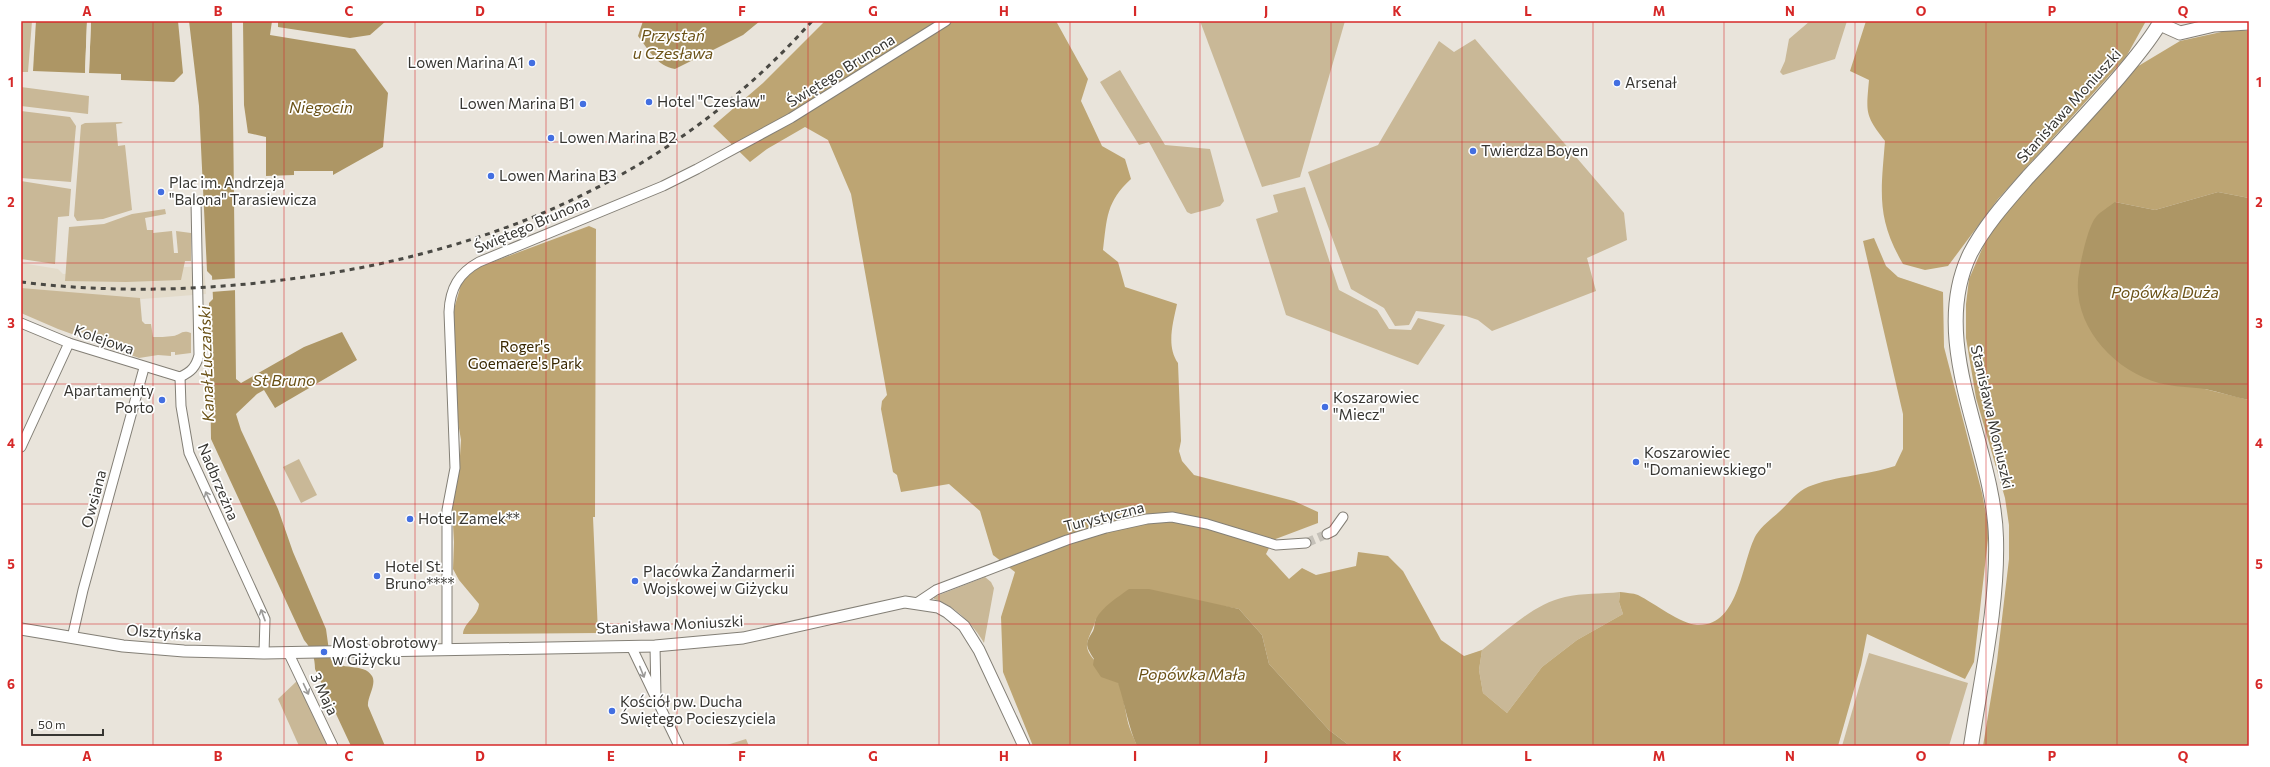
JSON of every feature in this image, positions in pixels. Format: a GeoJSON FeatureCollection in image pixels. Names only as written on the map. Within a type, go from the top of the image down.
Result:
{"type":"FeatureCollection","features":[{"type":"Feature","properties":{"kind":"main road"},"geometry":{"type":"LineString","coordinates":[[2160,23],[2180,33],[2214,25],[2249,23]]}},
{"type":"Feature","properties":{"kind":"main road","name":"Stanisława Moniuszki"},"geometry":{"type":"LineString","coordinates":[[1971,746],[1990,626],[1996,568],[1996,540],[1993,499],[1960,360],[1957,304],[1964,273],[1969,256],[1989,223],[2140,52],[2160,23]]}},
{"type":"Feature","properties":{"kind":"street","name":"Świętego Brunona"},"geometry":{"type":"LineString","coordinates":[[447,650],[447,510],[455,468],[449,304],[453,289],[459,277],[467,268],[479,262],[663,186],[698,169],[791,118],[946,21]]}},
{"type":"Feature","properties":{"kind":"street"},"geometry":{"type":"LineString","coordinates":[[180,377],[188,374],[196,364],[199,355],[196,202]]}},
{"type":"Feature","properties":{"kind":"street","name":"Kolejowa"},"geometry":{"type":"LineString","coordinates":[[21,323],[69,343],[144,368],[180,377]]}},
{"type":"Feature","properties":{"kind":"street"},"geometry":{"type":"LineString","coordinates":[[21,447],[69,343]]}},
{"type":"Feature","properties":{"kind":"street","name":"Owsiana"},"geometry":{"type":"LineString","coordinates":[[72,638],[83,590],[144,368]]}},
{"type":"Feature","properties":{"kind":"street","name":"Nadbrzeżna"},"geometry":{"type":"LineString","coordinates":[[180,377],[181,406],[189,453],[265,619],[264,654]]}},
{"type":"Feature","properties":{"kind":"street","name":"Turystyczna"},"geometry":{"type":"LineString","coordinates":[[918,602],[936,590],[1068,540],[1106,528],[1147,519],[1172,517],[1207,524],[1276,545],[1306,543]]}},
{"type":"Feature","properties":{"kind":"street"},"geometry":{"type":"LineString","coordinates":[[1327,534],[1333,531],[1343,517]]}},
{"type":"Feature","properties":{"kind":"street","name":"Stanisława Moniuszki"},"geometry":{"type":"LineString","coordinates":[[306,654],[342,651],[655,646],[743,638],[905,602],[918,602],[938,607],[948,612],[969,632],[1024,746]]}},
{"type":"Feature","properties":{"kind":"street","name":"Olsztyńska"},"geometry":{"type":"LineString","coordinates":[[21,629],[72,638],[177,650],[264,654],[306,654]]}},
{"type":"Feature","properties":{"kind":"street"},"geometry":{"type":"LineString","coordinates":[[631,646],[680,746]]}},
{"type":"Feature","properties":{"kind":"street"},"geometry":{"type":"LineString","coordinates":[[655,646],[656,697]]}},
{"type":"Feature","properties":{"kind":"street","name":"3 Maja"},"geometry":{"type":"LineString","coordinates":[[289,654],[333,746]]}},
{"type":"Feature","properties":{"kind":"shaded area"},"geometry":{"type":"Polygon","coordinates":[[[21,21],[32,21],[28,72],[22,72],[21,84],[21,21]]]}},
{"type":"Feature","properties":{"kind":"shaded area"},"geometry":{"type":"Polygon","coordinates":[[[1200,21],[1345,21],[1300,177],[1262,187],[1200,21]]]}},
{"type":"Feature","properties":{"kind":"shaded area"},"geometry":{"type":"Polygon","coordinates":[[[1810,21],[1847,21],[1835,59],[1783,75],[1780,72],[1785,61],[1789,39],[1810,21]]]}},
{"type":"Feature","properties":{"kind":"shaded area"},"geometry":{"type":"Polygon","coordinates":[[[1475,39],[1624,213],[1627,240],[1587,258],[1596,291],[1492,331],[1478,320],[1466,316],[1416,311],[1409,325],[1395,326],[1384,308],[1351,289],[1308,172],[1378,145],[1439,41],[1454,52],[1475,39]]]}},
{"type":"Feature","properties":{"kind":"shaded area"},"geometry":{"type":"Polygon","coordinates":[[[1120,70],[1165,145],[1210,149],[1224,201],[1220,206],[1191,214],[1187,212],[1149,142],[1139,145],[1100,82],[1120,70]]]}},
{"type":"Feature","properties":{"kind":"shaded area"},"geometry":{"type":"Polygon","coordinates":[[[21,87],[89,96],[88,114],[21,106],[21,87]]]}},
{"type":"Feature","properties":{"kind":"shaded area"},"geometry":{"type":"Polygon","coordinates":[[[21,111],[70,117],[76,126],[71,182],[21,178],[21,111]]]}},
{"type":"Feature","properties":{"kind":"shaded area"},"geometry":{"type":"Polygon","coordinates":[[[85,123],[123,123],[116,124],[118,146],[125,145],[132,210],[103,219],[77,221],[74,216],[81,125],[85,123]]]}},
{"type":"Feature","properties":{"kind":"shaded area"},"geometry":{"type":"Polygon","coordinates":[[[21,181],[71,189],[69,216],[58,217],[55,264],[21,259],[21,181]]]}},
{"type":"Feature","properties":{"kind":"shaded area"},"geometry":{"type":"Polygon","coordinates":[[[1305,187],[1339,290],[1377,310],[1389,329],[1411,330],[1418,318],[1445,325],[1418,365],[1286,315],[1256,219],[1278,212],[1273,195],[1305,187]]]}},
{"type":"Feature","properties":{"kind":"shaded area"},"geometry":{"type":"Polygon","coordinates":[[[165,209],[166,214],[145,218],[147,230],[153,230],[153,233],[172,231],[174,253],[178,253],[176,231],[191,233],[191,261],[185,261],[181,280],[126,282],[65,281],[69,227],[104,224],[132,214],[165,209]]]}},
{"type":"Feature","properties":{"kind":"shaded area"},"geometry":{"type":"Polygon","coordinates":[[[21,263],[58,269],[63,274],[204,266],[206,294],[117,301],[21,294],[21,263]]]}},
{"type":"Feature","properties":{"kind":"shaded area"},"geometry":{"type":"Polygon","coordinates":[[[21,288],[140,298],[142,321],[145,324],[151,324],[153,337],[173,336],[183,332],[191,333],[191,353],[175,355],[175,352],[171,352],[171,356],[158,355],[139,358],[58,329],[21,313],[21,288]]]}},
{"type":"Feature","properties":{"kind":"shaded area"},"geometry":{"type":"Polygon","coordinates":[[[299,459],[317,495],[301,503],[283,467],[299,459]]]}},
{"type":"Feature","properties":{"kind":"shaded area"},"geometry":{"type":"Polygon","coordinates":[[[985,577],[991,582],[994,588],[984,643],[975,629],[963,616],[949,606],[934,599],[934,597],[985,577]]]}},
{"type":"Feature","properties":{"kind":"shaded area"},"geometry":{"type":"Polygon","coordinates":[[[1620,592],[1619,602],[1623,614],[1577,640],[1542,667],[1507,713],[1483,693],[1479,670],[1482,650],[1521,619],[1542,606],[1565,597],[1620,592]]]}},
{"type":"Feature","properties":{"kind":"shaded area"},"geometry":{"type":"Polygon","coordinates":[[[1869,653],[1968,683],[1949,746],[1842,746],[1869,653]]]}},
{"type":"Feature","properties":{"kind":"shaded area"},"geometry":{"type":"Polygon","coordinates":[[[298,680],[328,746],[299,746],[278,699],[298,680]]]}},
{"type":"Feature","properties":{"kind":"shaded area"},"geometry":{"type":"Polygon","coordinates":[[[746,739],[749,746],[727,745],[746,739]]]}},
{"type":"Feature","properties":{"kind":"green space"},"geometry":{"type":"Polygon","coordinates":[[[825,21],[1056,21],[1088,79],[1081,101],[1102,146],[1125,159],[1131,179],[1123,187],[1112,203],[1107,220],[1103,250],[1118,262],[1125,287],[1177,304],[1172,327],[1171,342],[1174,356],[1178,363],[1181,441],[1179,451],[1182,461],[1194,475],[1294,501],[1318,512],[1318,523],[1273,540],[1266,554],[1289,579],[1302,568],[1316,575],[1356,566],[1358,552],[1388,556],[1403,571],[1441,640],[1464,656],[1482,650],[1479,670],[1483,693],[1507,713],[1542,667],[1577,640],[1623,614],[1619,602],[1620,592],[1638,595],[1683,621],[1691,624],[1697,625],[1711,623],[1722,616],[1731,605],[1756,535],[1797,494],[1813,485],[1895,466],[1903,449],[1903,414],[1863,241],[1874,238],[1886,266],[1898,277],[1943,292],[1944,347],[1982,493],[1989,530],[1974,662],[1965,679],[1867,634],[1861,665],[1838,746],[1350,746],[1329,730],[1269,664],[1262,635],[1239,609],[1195,601],[1096,619],[1087,647],[1092,658],[1116,679],[1119,684],[1123,695],[1128,724],[1137,746],[1033,746],[1003,672],[1001,617],[1015,572],[993,555],[980,511],[949,484],[901,492],[897,475],[893,472],[881,409],[882,401],[887,395],[851,194],[828,140],[805,127],[767,149],[750,162],[713,126],[763,83],[825,21]]]}},
{"type":"Feature","properties":{"kind":"green space"},"geometry":{"type":"Polygon","coordinates":[[[1866,21],[2146,21],[2126,57],[1998,199],[1948,266],[1925,270],[1903,264],[1894,248],[1884,218],[1882,204],[1882,175],[1885,141],[1870,119],[1868,113],[1867,100],[1869,80],[1850,71],[1866,21]]]}},
{"type":"Feature","properties":{"kind":"green space"},"geometry":{"type":"Polygon","coordinates":[[[2235,29],[2249,31],[2249,198],[2218,192],[2155,210],[2115,202],[2205,389],[2249,400],[2249,746],[1983,746],[1997,661],[2009,559],[2009,525],[2005,498],[1976,398],[1966,338],[1966,304],[1969,279],[1989,233],[2009,208],[2135,68],[2180,41],[2235,29]]]}},
{"type":"Feature","properties":{"kind":"green space","name":"Roger's Goemaere's Park"},"geometry":{"type":"Polygon","coordinates":[[[589,226],[596,229],[595,517],[593,517],[598,633],[463,634],[466,626],[478,609],[479,604],[459,580],[453,569],[454,542],[452,507],[459,472],[461,440],[456,410],[453,357],[454,309],[462,281],[479,267],[589,226]]]}},
{"type":"Feature","properties":{"kind":"water"},"geometry":{"type":"Polygon","coordinates":[[[36,21],[87,21],[85,73],[33,71],[36,21]]]}},
{"type":"Feature","properties":{"kind":"water"},"geometry":{"type":"Polygon","coordinates":[[[91,21],[178,21],[183,73],[174,82],[121,80],[121,74],[89,73],[91,21]]]}},
{"type":"Feature","properties":{"kind":"water","name":"St Bruno"},"geometry":{"type":"Polygon","coordinates":[[[189,21],[232,21],[236,379],[241,383],[304,347],[342,332],[357,360],[275,408],[264,390],[257,394],[236,414],[241,430],[278,509],[293,552],[326,629],[330,658],[339,665],[363,669],[372,676],[373,687],[368,706],[385,746],[351,746],[315,669],[314,657],[311,650],[304,640],[211,439],[209,303],[213,299],[212,276],[207,271],[199,106],[189,21]]]}},
{"type":"Feature","properties":{"kind":"water","name":"Niegocin"},"geometry":{"type":"Polygon","coordinates":[[[243,21],[272,21],[270,35],[355,49],[388,93],[383,147],[333,175],[333,171],[294,171],[294,175],[266,176],[266,137],[248,133],[244,105],[243,21]]]}},
{"type":"Feature","properties":{"kind":"water"},"geometry":{"type":"Polygon","coordinates":[[[278,21],[386,21],[370,35],[350,38],[278,27],[278,21]]]}},
{"type":"Feature","properties":{"kind":"water","name":"Przystań u Czesława"},"geometry":{"type":"Polygon","coordinates":[[[643,21],[760,21],[743,35],[675,69],[658,61],[638,36],[643,21]]]}},
{"type":"Feature","properties":{"kind":"water","name":"Popówka Duża"},"geometry":{"type":"Polygon","coordinates":[[[2218,192],[2249,198],[2249,400],[2205,389],[2159,383],[2142,377],[2125,367],[2111,356],[2098,342],[2088,326],[2081,309],[2078,291],[2079,272],[2085,243],[2090,228],[2096,217],[2115,202],[2155,210],[2218,192]]]}},
{"type":"Feature","properties":{"kind":"water","name":"Popówka Mała"},"geometry":{"type":"Polygon","coordinates":[[[1129,589],[1149,589],[1239,609],[1262,635],[1269,664],[1329,730],[1350,746],[1137,746],[1131,731],[1118,683],[1101,677],[1093,665],[1094,659],[1087,645],[1087,642],[1094,630],[1095,620],[1102,610],[1129,589]]]}},
{"type":"Feature","properties":{"kind":"pier"},"geometry":{"type":"Polygon","coordinates":[[[87,21],[91,21],[89,73],[85,73],[87,21]]]}},
{"type":"Feature","properties":{"kind":"pier"},"geometry":{"type":"Polygon","coordinates":[[[237,278],[237,290],[211,292],[210,280],[237,278]]]}},
{"type":"Feature","properties":{"kind":"tunnel"},"geometry":{"type":"LineString","coordinates":[[1306,543],[1327,534]]}},
{"type":"Feature","properties":{"kind":"railway"},"geometry":{"type":"LineString","coordinates":[[21,282],[54,286],[122,289],[189,288],[257,283],[365,267],[438,250],[508,227],[575,198],[640,164],[701,123],[758,76],[812,21]]}},
{"type":"Feature","properties":{"kind":"place","name":"Lowen Marina A1"},"geometry":{"type":"Point","coordinates":[532,63]}},
{"type":"Feature","properties":{"kind":"place","name":"Arsenał"},"geometry":{"type":"Point","coordinates":[1617,83]}},
{"type":"Feature","properties":{"kind":"place","name":"Hotel \"Czesław\""},"geometry":{"type":"Point","coordinates":[649,102]}},
{"type":"Feature","properties":{"kind":"place","name":"Lowen Marina B1"},"geometry":{"type":"Point","coordinates":[583,104]}},
{"type":"Feature","properties":{"kind":"place","name":"Lowen Marina B2"},"geometry":{"type":"Point","coordinates":[551,138]}},
{"type":"Feature","properties":{"kind":"place","name":"Twierdza Boyen"},"geometry":{"type":"Point","coordinates":[1473,151]}},
{"type":"Feature","properties":{"kind":"place","name":"Lowen Marina B3"},"geometry":{"type":"Point","coordinates":[491,176]}},
{"type":"Feature","properties":{"kind":"place","name":"Plac im. Andrzeja \"Balona\" Tarasiewicza"},"geometry":{"type":"Point","coordinates":[161,192]}},
{"type":"Feature","properties":{"kind":"place","name":"Apartamenty Porto"},"geometry":{"type":"Point","coordinates":[162,400]}},
{"type":"Feature","properties":{"kind":"place","name":"Koszarowiec \"Miecz\""},"geometry":{"type":"Point","coordinates":[1325,407]}},
{"type":"Feature","properties":{"kind":"place","name":"Koszarowiec \"Domaniewskiego\""},"geometry":{"type":"Point","coordinates":[1636,462]}},
{"type":"Feature","properties":{"kind":"place","name":"Hotel Zamek**"},"geometry":{"type":"Point","coordinates":[410,519]}},
{"type":"Feature","properties":{"kind":"place","name":"Hotel St. Bruno****"},"geometry":{"type":"Point","coordinates":[377,576]}},
{"type":"Feature","properties":{"kind":"place","name":"Placówka Żandarmerii Wojskowej w Giżycku"},"geometry":{"type":"Point","coordinates":[635,581]}},
{"type":"Feature","properties":{"kind":"place","name":"Most obrotowy w Giżycku"},"geometry":{"type":"Point","coordinates":[324,652]}},
{"type":"Feature","properties":{"kind":"place","name":"Kościół pw. Ducha Świętego Pocieszyciela"},"geometry":{"type":"Point","coordinates":[612,711]}},
{"type":"Feature","properties":{"kind":"water label","name":"Kanał Łuczański"},"geometry":{"type":"Point","coordinates":[206,364]}}]}
